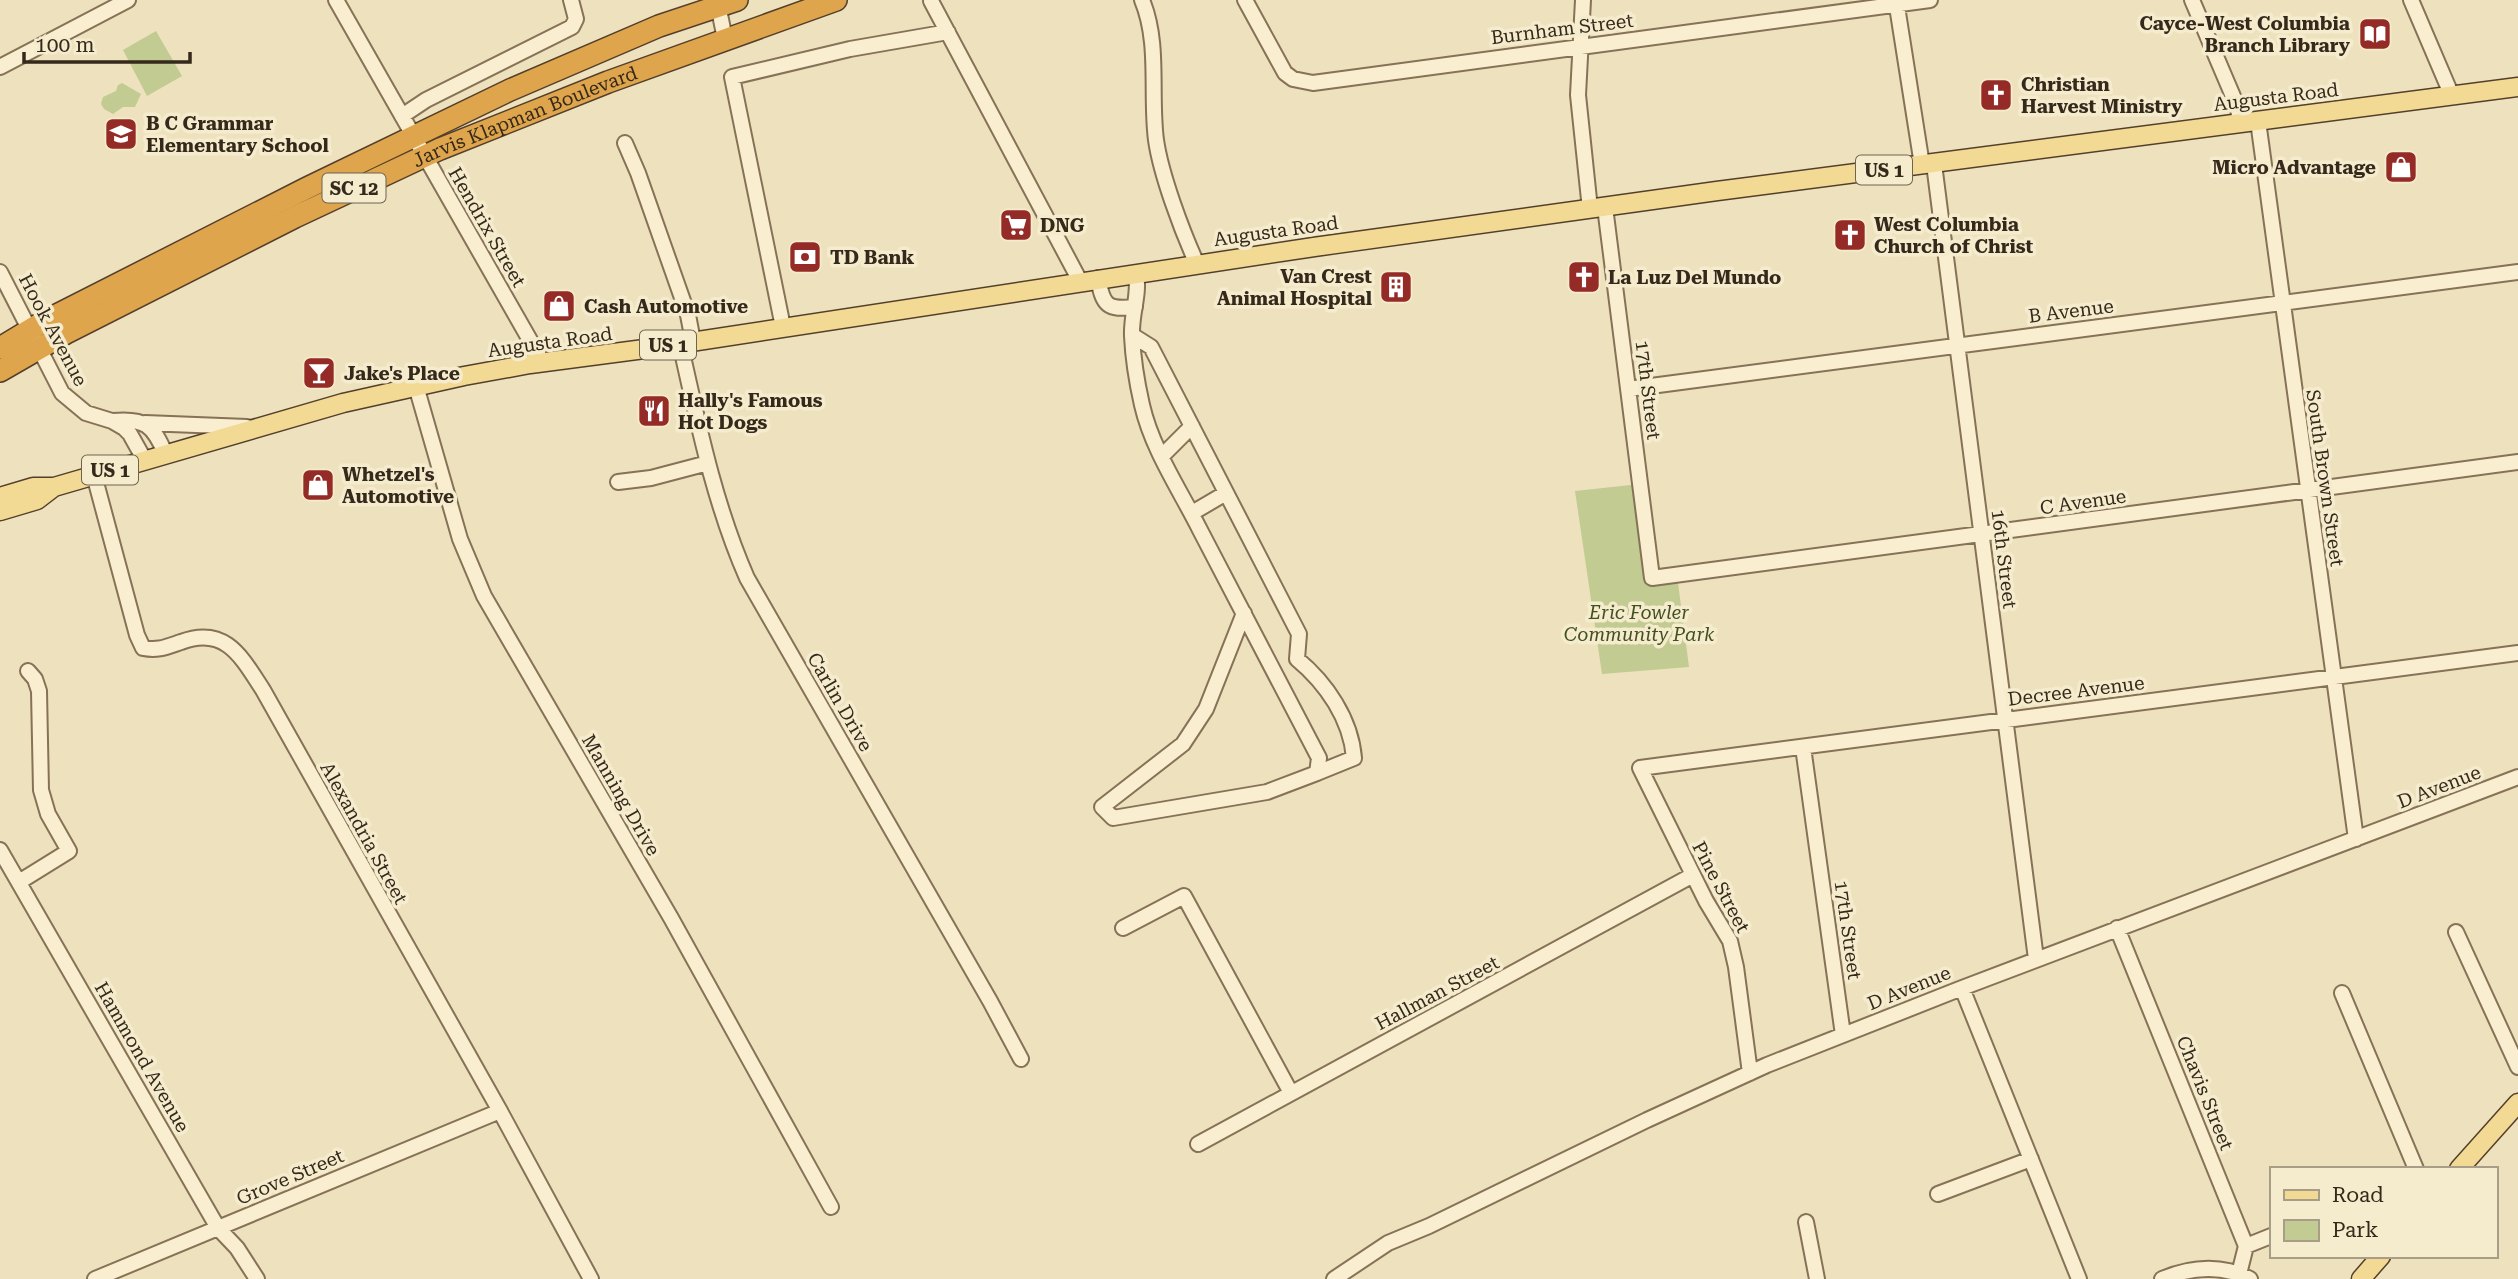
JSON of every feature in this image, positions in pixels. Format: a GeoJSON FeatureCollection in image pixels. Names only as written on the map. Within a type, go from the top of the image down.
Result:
{"type":"FeatureCollection","features":[{"type":"Feature","properties":{"kind":"highway","name":"Jarvis Klapman Boulevard"},"geometry":{"type":"LineString","coordinates":[[0,348],[34,339],[484,130],[836,0]]}},
{"type":"Feature","properties":{"kind":"highway","name":"Jarvis Klapman Boulevard"},"geometry":{"type":"LineString","coordinates":[[0,372],[34,339],[414,136],[618,42],[724,2]]}},
{"type":"Feature","properties":{"kind":"main road","name":"Augusta Road"},"geometry":{"type":"LineString","coordinates":[[0,497],[33,487],[54,487],[313,411],[416,386],[543,363],[1089,279],[2518,87]]}},
{"type":"Feature","properties":{"kind":"main road","name":"Augusta Road"},"geometry":{"type":"LineString","coordinates":[[0,511],[37,500],[54,487]]}},
{"type":"Feature","properties":{"kind":"main road"},"geometry":{"type":"LineString","coordinates":[[2461,1167],[2518,1103]]}},
{"type":"Feature","properties":{"kind":"main road"},"geometry":{"type":"LineString","coordinates":[[2361,1279],[2379,1258]]}},
{"type":"Feature","properties":{"kind":"street"},"geometry":{"type":"LineString","coordinates":[[0,67],[128,0]]}},
{"type":"Feature","properties":{"kind":"street","name":"Hendrix Street"},"geometry":{"type":"LineString","coordinates":[[336,0],[543,363]]}},
{"type":"Feature","properties":{"kind":"street"},"geometry":{"type":"LineString","coordinates":[[402,116],[426,100],[572,27],[576,19],[571,0]]}},
{"type":"Feature","properties":{"kind":"street"},"geometry":{"type":"LineString","coordinates":[[1142,0],[1148,18],[1152,48],[1156,141],[1197,264]]}},
{"type":"Feature","properties":{"kind":"street","name":"Burnham Street"},"geometry":{"type":"LineString","coordinates":[[1245,0],[1285,73],[1303,83],[1897,2],[1930,0]]}},
{"type":"Feature","properties":{"kind":"street","name":"17th Street"},"geometry":{"type":"LineString","coordinates":[[1583,0],[1578,95],[1628,389],[1652,578]]}},
{"type":"Feature","properties":{"kind":"street","name":"South Brown Street"},"geometry":{"type":"LineString","coordinates":[[2192,0],[2238,108],[2249,122],[2281,303],[2356,839]]}},
{"type":"Feature","properties":{"kind":"street"},"geometry":{"type":"LineString","coordinates":[[2411,0],[2452,96]]}},
{"type":"Feature","properties":{"kind":"street"},"geometry":{"type":"LineString","coordinates":[[931,1],[1089,279],[1108,306],[1118,309],[1135,307]]}},
{"type":"Feature","properties":{"kind":"street"},"geometry":{"type":"LineString","coordinates":[[724,2],[725,39]]}},
{"type":"Feature","properties":{"kind":"street","name":"16th Street"},"geometry":{"type":"LineString","coordinates":[[1897,2],[1928,165],[1957,345],[2036,959]]}},
{"type":"Feature","properties":{"kind":"street"},"geometry":{"type":"LineString","coordinates":[[783,327],[732,77],[850,49],[948,32]]}},
{"type":"Feature","properties":{"kind":"street","name":"Carlin Drive"},"geometry":{"type":"LineString","coordinates":[[625,143],[688,316],[687,342],[708,463],[714,492],[730,539],[747,578],[1021,1059]]}},
{"type":"Feature","properties":{"kind":"street","name":"Hook Avenue"},"geometry":{"type":"LineString","coordinates":[[0,272],[52,375],[69,401],[86,413],[112,421],[130,434],[144,459]]}},
{"type":"Feature","properties":{"kind":"street","name":"B Avenue"},"geometry":{"type":"LineString","coordinates":[[1628,389],[2518,272]]}},
{"type":"Feature","properties":{"kind":"street"},"geometry":{"type":"LineString","coordinates":[[1136,273],[1139,288],[1132,335],[1142,405],[1162,456],[1319,758],[1317,772]]}},
{"type":"Feature","properties":{"kind":"street"},"geometry":{"type":"LineString","coordinates":[[1132,335],[1151,347],[1298,634],[1297,659]]}},
{"type":"Feature","properties":{"kind":"street","name":"Manning Drive"},"geometry":{"type":"LineString","coordinates":[[416,386],[460,539],[484,596],[671,918],[831,1207]]}},
{"type":"Feature","properties":{"kind":"street","name":"Hook Avenue"},"geometry":{"type":"LineString","coordinates":[[112,421],[259,427]]}},
{"type":"Feature","properties":{"kind":"street"},"geometry":{"type":"LineString","coordinates":[[145,423],[156,433],[165,453]]}},
{"type":"Feature","properties":{"kind":"street"},"geometry":{"type":"LineString","coordinates":[[1162,456],[1192,426]]}},
{"type":"Feature","properties":{"kind":"street"},"geometry":{"type":"LineString","coordinates":[[618,482],[651,478],[708,463]]}},
{"type":"Feature","properties":{"kind":"street","name":"C Avenue"},"geometry":{"type":"LineString","coordinates":[[1652,578],[2518,463]]}},
{"type":"Feature","properties":{"kind":"street","name":"Alexandria Street"},"geometry":{"type":"LineString","coordinates":[[94,475],[136,635],[143,648],[155,650],[194,638],[215,639],[225,642],[240,655],[263,690],[500,1111],[591,1279]]}},
{"type":"Feature","properties":{"kind":"street"},"geometry":{"type":"LineString","coordinates":[[1192,513],[1226,493]]}},
{"type":"Feature","properties":{"kind":"street"},"geometry":{"type":"LineString","coordinates":[[1244,613],[1206,709],[1183,744],[1102,807],[1113,818],[1267,792],[1354,758],[1353,741],[1334,699],[1312,671],[1297,659]]}},
{"type":"Feature","properties":{"kind":"street","name":"Decree Avenue"},"geometry":{"type":"LineString","coordinates":[[1640,768],[2518,653]]}},
{"type":"Feature","properties":{"kind":"street"},"geometry":{"type":"LineString","coordinates":[[1273,671],[1297,659]]}},
{"type":"Feature","properties":{"kind":"street"},"geometry":{"type":"LineString","coordinates":[[19,882],[69,851],[48,814],[41,790],[39,691],[36,680],[28,671]]}},
{"type":"Feature","properties":{"kind":"street","name":"17th Street"},"geometry":{"type":"LineString","coordinates":[[1803,747],[1843,1035]]}},
{"type":"Feature","properties":{"kind":"street","name":"Pine Street"},"geometry":{"type":"LineString","coordinates":[[1640,768],[1693,875],[1730,941],[1750,1073]]}},
{"type":"Feature","properties":{"kind":"street","name":"D Avenue"},"geometry":{"type":"LineString","coordinates":[[1341,1278],[1388,1243],[1750,1073],[2036,959],[2518,777]]}},
{"type":"Feature","properties":{"kind":"street","name":"Hammond Avenue"},"geometry":{"type":"LineString","coordinates":[[0,850],[218,1228],[237,1248],[257,1279]]}},
{"type":"Feature","properties":{"kind":"street","name":"Hallman Street"},"geometry":{"type":"LineString","coordinates":[[1198,1144],[1693,875]]}},
{"type":"Feature","properties":{"kind":"street"},"geometry":{"type":"LineString","coordinates":[[1123,928],[1184,896],[1292,1093]]}},
{"type":"Feature","properties":{"kind":"street","name":"Chavis Street"},"geometry":{"type":"LineString","coordinates":[[2117,928],[2246,1246]]}},
{"type":"Feature","properties":{"kind":"street"},"geometry":{"type":"LineString","coordinates":[[2456,932],[2518,1067]]}},
{"type":"Feature","properties":{"kind":"street"},"geometry":{"type":"LineString","coordinates":[[1962,988],[2079,1279]]}},
{"type":"Feature","properties":{"kind":"street"},"geometry":{"type":"LineString","coordinates":[[2343,993],[2415,1167]]}},
{"type":"Feature","properties":{"kind":"street","name":"Grove Street"},"geometry":{"type":"LineString","coordinates":[[95,1279],[500,1111]]}},
{"type":"Feature","properties":{"kind":"street"},"geometry":{"type":"LineString","coordinates":[[1938,1194],[2031,1159]]}},
{"type":"Feature","properties":{"kind":"street"},"geometry":{"type":"LineString","coordinates":[[1806,1222],[1817,1279]]}},
{"type":"Feature","properties":{"kind":"street"},"geometry":{"type":"LineString","coordinates":[[2162,1279],[2209,1268],[2245,1277],[2246,1246],[2270,1236]]}},
{"type":"Feature","properties":{"kind":"green space"},"geometry":{"type":"Polygon","coordinates":[[[156,31],[182,76],[147,96],[123,50],[156,31]]]}},
{"type":"Feature","properties":{"kind":"green space"},"geometry":{"type":"Polygon","coordinates":[[[122,83],[141,94],[135,107],[123,107],[113,114],[101,104],[103,97],[116,91],[122,83]]]}},
{"type":"Feature","properties":{"kind":"green space","name":"Eric Fowler Community Park"},"geometry":{"type":"Polygon","coordinates":[[[1640,484],[1652,577],[1677,575],[1689,667],[1602,674],[1575,491],[1640,484]]]}},
{"type":"Feature","properties":{"kind":"place","name":"Cayce-West Columbia Branch Library"},"geometry":{"type":"Point","coordinates":[2375,34]}},
{"type":"Feature","properties":{"kind":"place","name":"Christian Harvest Ministry"},"geometry":{"type":"Point","coordinates":[1996,95]}},
{"type":"Feature","properties":{"kind":"place","name":"B C Grammar Elementary School"},"geometry":{"type":"Point","coordinates":[121,134]}},
{"type":"Feature","properties":{"kind":"place","name":"Micro Advantage"},"geometry":{"type":"Point","coordinates":[2401,167]}},
{"type":"Feature","properties":{"kind":"place","name":"DNG"},"geometry":{"type":"Point","coordinates":[1016,225]}},
{"type":"Feature","properties":{"kind":"place","name":"West Columbia Church of Christ"},"geometry":{"type":"Point","coordinates":[1850,235]}},
{"type":"Feature","properties":{"kind":"place","name":"TD Bank"},"geometry":{"type":"Point","coordinates":[805,257]}},
{"type":"Feature","properties":{"kind":"place","name":"La Luz Del Mundo"},"geometry":{"type":"Point","coordinates":[1584,277]}},
{"type":"Feature","properties":{"kind":"place","name":"Van Crest Animal Hospital"},"geometry":{"type":"Point","coordinates":[1396,287]}},
{"type":"Feature","properties":{"kind":"place","name":"Cash Automotive"},"geometry":{"type":"Point","coordinates":[559,306]}},
{"type":"Feature","properties":{"kind":"place","name":"Jake's Place"},"geometry":{"type":"Point","coordinates":[319,373]}},
{"type":"Feature","properties":{"kind":"place","name":"Hally's Famous Hot Dogs"},"geometry":{"type":"Point","coordinates":[654,411]}},
{"type":"Feature","properties":{"kind":"place","name":"Whetzel's Automotive"},"geometry":{"type":"Point","coordinates":[318,485]}}]}
